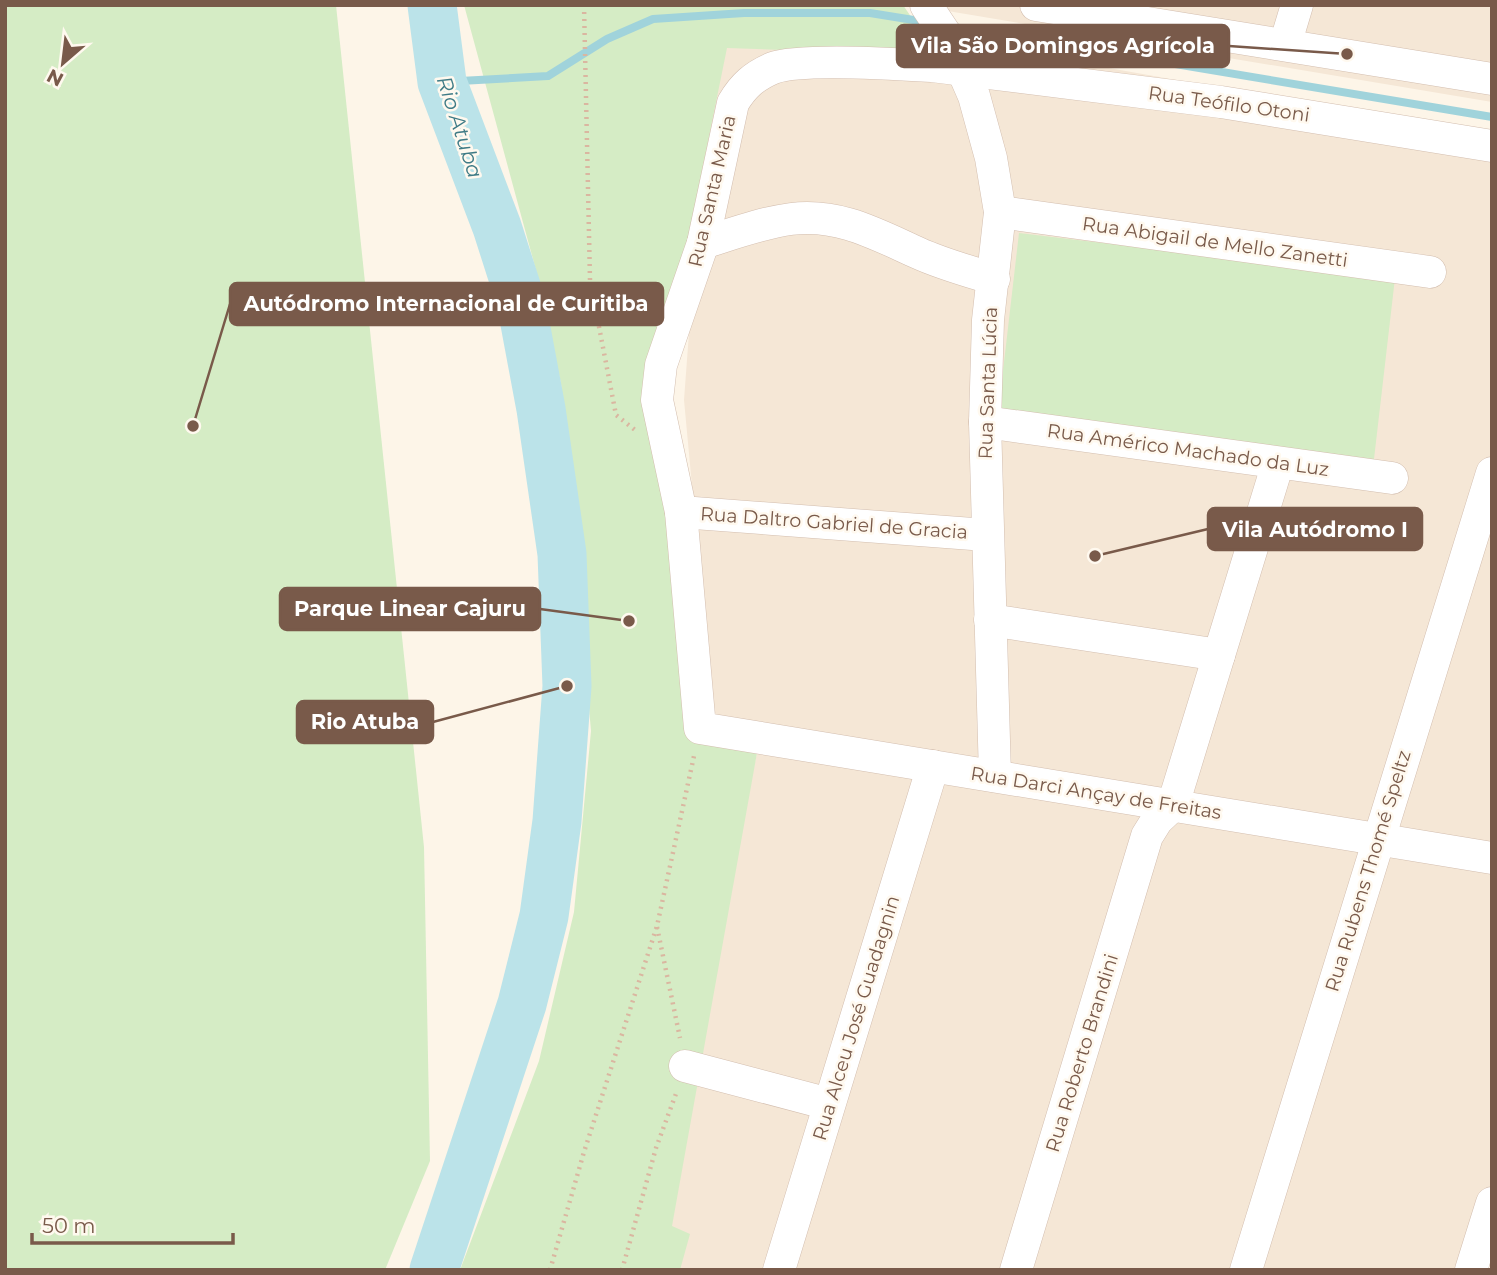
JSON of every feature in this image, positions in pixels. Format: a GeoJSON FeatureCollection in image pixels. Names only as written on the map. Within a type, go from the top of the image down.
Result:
{"type":"FeatureCollection","features":[{"type":"Feature","properties":{"kind":"street"},"geometry":{"type":"LineString","coordinates":[[1036,5],[1492,79]]}},
{"type":"Feature","properties":{"kind":"street"},"geometry":{"type":"LineString","coordinates":[[1285,45],[1297,5]]}},
{"type":"Feature","properties":{"kind":"street","name":"Rua Santa Lúcia"},"geometry":{"type":"LineString","coordinates":[[935,18],[964,71],[983,127],[1000,212],[987,333],[985,422],[986,535],[995,776]]}},
{"type":"Feature","properties":{"kind":"street","name":"Rua Santa Maria"},"geometry":{"type":"LineString","coordinates":[[700,727],[681,512],[658,411],[658,383],[703,243],[733,103],[742,88],[754,77],[776,67],[898,64],[964,71]]}},
{"type":"Feature","properties":{"kind":"street","name":"Rua Teófilo Otoni"},"geometry":{"type":"LineString","coordinates":[[964,71],[1221,102],[1492,146]]}},
{"type":"Feature","properties":{"kind":"street","name":"Rua Abigail de Mello Zanetti"},"geometry":{"type":"LineString","coordinates":[[1000,212],[1430,272]]}},
{"type":"Feature","properties":{"kind":"street"},"geometry":{"type":"LineString","coordinates":[[703,243],[767,223],[793,218],[826,219],[860,226],[943,263],[994,279]]}},
{"type":"Feature","properties":{"kind":"street","name":"Rua Américo Machado da Luz"},"geometry":{"type":"LineString","coordinates":[[985,422],[1392,478]]}},
{"type":"Feature","properties":{"kind":"street","name":"Rua Roberto Brandini"},"geometry":{"type":"LineString","coordinates":[[1016,1270],[1147,836],[1157,820],[1174,805],[1278,463]]}},
{"type":"Feature","properties":{"kind":"street","name":"Rua Rubens Thomé Speltz"},"geometry":{"type":"LineString","coordinates":[[1246,1270],[1492,473]]}},
{"type":"Feature","properties":{"kind":"street","name":"Rua Daltro Gabriel de Gracia"},"geometry":{"type":"LineString","coordinates":[[681,512],[986,535]]}},
{"type":"Feature","properties":{"kind":"street"},"geometry":{"type":"LineString","coordinates":[[990,620],[1219,655]]}},
{"type":"Feature","properties":{"kind":"street","name":"Rua Darci Ançay de Freitas"},"geometry":{"type":"LineString","coordinates":[[700,727],[1492,858]]}},
{"type":"Feature","properties":{"kind":"street","name":"Rua Alceu José Guadagnin"},"geometry":{"type":"LineString","coordinates":[[779,1270],[933,766]]}},
{"type":"Feature","properties":{"kind":"street"},"geometry":{"type":"LineString","coordinates":[[1120,796],[1135,807],[1145,821],[1147,836]]}},
{"type":"Feature","properties":{"kind":"street"},"geometry":{"type":"LineString","coordinates":[[685,1066],[830,1104]]}},
{"type":"Feature","properties":{"kind":"street"},"geometry":{"type":"LineString","coordinates":[[1471,1270],[1492,1203]]}},
{"type":"Feature","properties":{"kind":"path"},"geometry":{"type":"LineString","coordinates":[[584,5],[590,280],[616,415],[670,459]]}},
{"type":"Feature","properties":{"kind":"path"},"geometry":{"type":"LineString","coordinates":[[550,1270],[596,1113],[657,926],[700,727]]}},
{"type":"Feature","properties":{"kind":"path"},"geometry":{"type":"LineString","coordinates":[[622,1270],[656,1148],[685,1066],[657,926]]}},
{"type":"Feature","properties":{"kind":"shaded area"},"geometry":{"type":"Polygon","coordinates":[[[912,5],[1492,5],[1492,102],[912,5]]]}},
{"type":"Feature","properties":{"kind":"shaded area"},"geometry":{"type":"Polygon","coordinates":[[[711,38],[990,47],[1492,136],[1492,1226],[1477,1270],[646,1270],[757,753],[713,711],[684,400],[711,38]]]}},
{"type":"Feature","properties":{"kind":"green space"},"geometry":{"type":"Polygon","coordinates":[[[5,5],[336,5],[424,847],[430,1161],[385,1270],[5,1270],[5,5]]]}},
{"type":"Feature","properties":{"kind":"green space"},"geometry":{"type":"Polygon","coordinates":[[[464,5],[903,5],[937,55],[727,48],[689,235],[646,367],[667,511],[686,736],[757,753],[672,1226],[690,1234],[680,1270],[460,1270],[539,1061],[574,912],[591,731],[561,384],[537,274],[464,5]]]}},
{"type":"Feature","properties":{"kind":"green space"},"geometry":{"type":"Polygon","coordinates":[[[1019,233],[1395,278],[1374,459],[998,414],[1019,233]]]}},
{"type":"Feature","properties":{"kind":"waterway","name":"Rio Atuba"},"geometry":{"type":"LineString","coordinates":[[432,5],[442,82],[497,227],[521,302],[541,409],[562,554],[567,686],[557,821],[544,916],[522,1004],[434,1270]]}},
{"type":"Feature","properties":{"kind":"waterway"},"geometry":{"type":"LineString","coordinates":[[442,82],[548,76],[607,39],[653,19],[744,13],[870,13],[926,22]]}},
{"type":"Feature","properties":{"kind":"waterway"},"geometry":{"type":"LineString","coordinates":[[953,27],[1492,117]]}},
{"type":"Feature","properties":{"kind":"place","name":"Vila São Domingos Agrícola"},"geometry":{"type":"Point","coordinates":[1347,54]}},
{"type":"Feature","properties":{"kind":"place","name":"Autódromo Internacional de Curitiba"},"geometry":{"type":"Point","coordinates":[193,426]}},
{"type":"Feature","properties":{"kind":"place","name":"Vila Autódromo I"},"geometry":{"type":"Point","coordinates":[1095,556]}},
{"type":"Feature","properties":{"kind":"place","name":"Parque Linear Cajuru"},"geometry":{"type":"Point","coordinates":[629,621]}},
{"type":"Feature","properties":{"kind":"place","name":"Rio Atuba"},"geometry":{"type":"Point","coordinates":[567,686]}}]}
